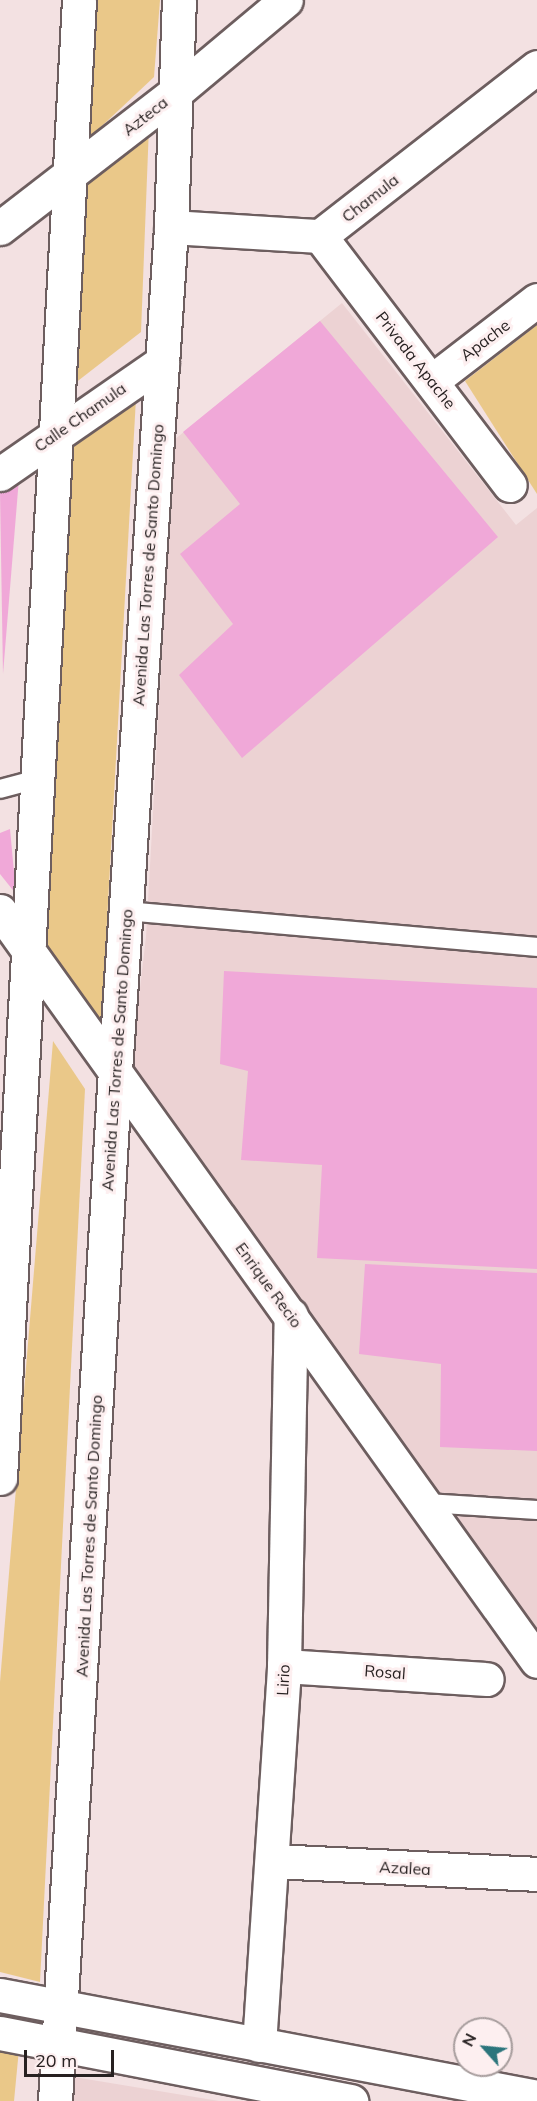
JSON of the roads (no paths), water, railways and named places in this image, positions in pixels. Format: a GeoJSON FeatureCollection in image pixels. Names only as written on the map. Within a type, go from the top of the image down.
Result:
{"type":"FeatureCollection","features":[{"type":"Feature","properties":{"kind":"street"},"geometry":{"type":"LineString","coordinates":[[0,1478],[3,1371],[29,948],[79,0]]}},
{"type":"Feature","properties":{"kind":"street","name":"Avenida Las Torres de Santo Domingo"},"geometry":{"type":"LineString","coordinates":[[55,2101],[115,1071],[171,226],[179,0]]}},
{"type":"Feature","properties":{"kind":"street","name":"Azteca"},"geometry":{"type":"LineString","coordinates":[[0,228],[176,92],[286,0]]}},
{"type":"Feature","properties":{"kind":"street","name":"Chamula"},"geometry":{"type":"LineString","coordinates":[[320,236],[537,67]]}},
{"type":"Feature","properties":{"kind":"street"},"geometry":{"type":"LineString","coordinates":[[171,226],[320,236]]}},
{"type":"Feature","properties":{"kind":"street","name":"Privada Apache"},"geometry":{"type":"LineString","coordinates":[[320,236],[433,380],[510,485]]}},
{"type":"Feature","properties":{"kind":"street","name":"Apache"},"geometry":{"type":"LineString","coordinates":[[433,380],[537,300]]}},
{"type":"Feature","properties":{"kind":"street","name":"Calle Chamula"},"geometry":{"type":"LineString","coordinates":[[0,474],[56,433],[162,362]]}},
{"type":"Feature","properties":{"kind":"street","name":"Enrique Recio"},"geometry":{"type":"LineString","coordinates":[[0,911],[29,948],[537,1661]]}},
{"type":"Feature","properties":{"kind":"street","name":"Lirio"},"geometry":{"type":"LineString","coordinates":[[259,2045],[273,1861],[284,1666],[291,1315]]}},
{"type":"Feature","properties":{"kind":"street","name":"Rosal"},"geometry":{"type":"LineString","coordinates":[[284,1666],[487,1679]]}},
{"type":"Feature","properties":{"kind":"street","name":"Azalea"},"geometry":{"type":"LineString","coordinates":[[273,1861],[537,1874]]}},
{"type":"Feature","properties":{"kind":"street"},"geometry":{"type":"LineString","coordinates":[[0,1995],[537,2097]]}},
{"type":"Feature","properties":{"kind":"street"},"geometry":{"type":"LineString","coordinates":[[0,2033],[351,2101]]}},
{"type":"Feature","properties":{"kind":"lane"},"geometry":{"type":"LineString","coordinates":[[0,789],[38,779]]}},
{"type":"Feature","properties":{"kind":"lane"},"geometry":{"type":"LineString","coordinates":[[126,911],[537,947]]}},
{"type":"Feature","properties":{"kind":"lane"},"geometry":{"type":"LineString","coordinates":[[426,1503],[537,1510]]}}]}
